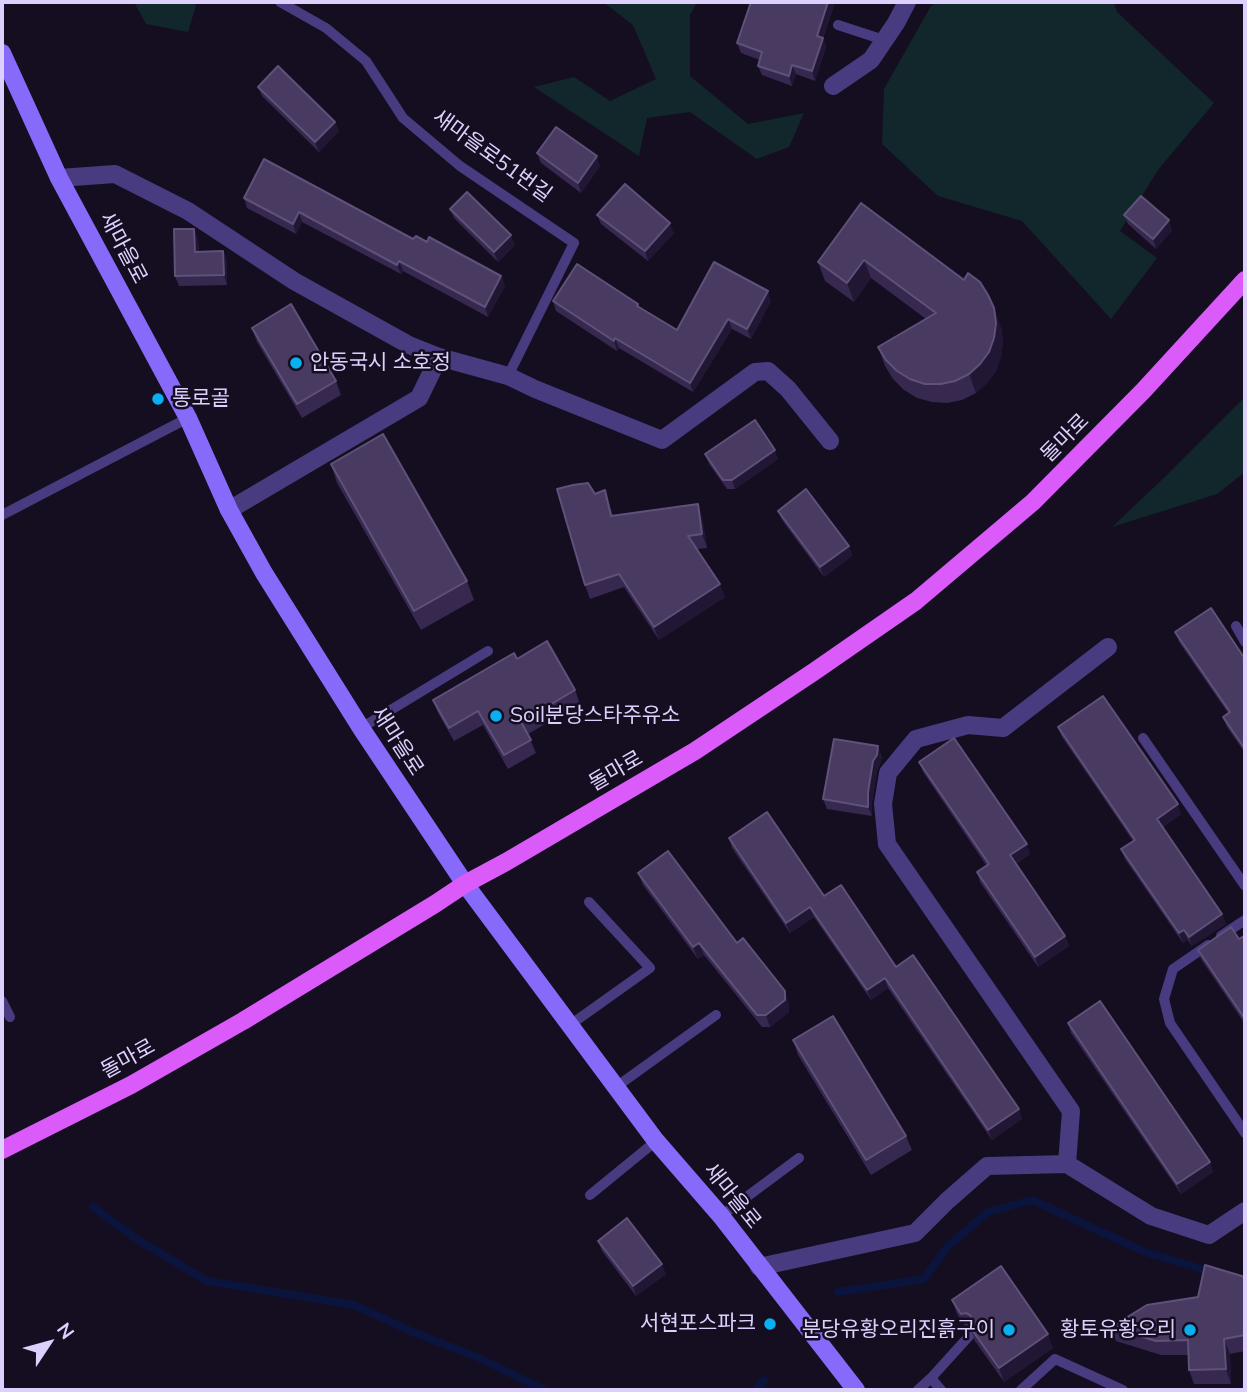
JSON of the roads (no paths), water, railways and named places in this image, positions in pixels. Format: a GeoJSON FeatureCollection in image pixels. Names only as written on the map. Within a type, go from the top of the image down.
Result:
{"type":"FeatureCollection","features":[{"type":"Feature","properties":{"kind":"main road","name":"돌마로"},"geometry":{"type":"LineString","coordinates":[[2,1150],[131,1085],[243,1021],[465,884],[695,751],[916,601],[1033,502],[1143,391],[1245,280]]}},
{"type":"Feature","properties":{"kind":"street"},"geometry":{"type":"LineString","coordinates":[[832,86],[871,60],[907,2]]}},
{"type":"Feature","properties":{"kind":"street","name":"새마을로"},"geometry":{"type":"LineString","coordinates":[[3,59],[59,178],[188,418],[229,510],[264,573],[361,728],[465,884],[656,1141],[721,1216],[856,1390]]}},
{"type":"Feature","properties":{"kind":"street"},"geometry":{"type":"LineString","coordinates":[[59,178],[115,174],[188,211],[293,281],[409,345],[439,357],[508,376],[662,440],[755,372],[768,371],[788,389],[830,441]]}},
{"type":"Feature","properties":{"kind":"street"},"geometry":{"type":"LineString","coordinates":[[229,510],[419,398],[439,357]]}},
{"type":"Feature","properties":{"kind":"street"},"geometry":{"type":"LineString","coordinates":[[1067,1164],[1071,1111],[887,844],[883,804],[888,773],[916,739],[968,725],[1003,728],[1108,647]]}},
{"type":"Feature","properties":{"kind":"street"},"geometry":{"type":"LineString","coordinates":[[759,1267],[915,1233],[987,1166],[1067,1164],[1151,1216],[1209,1235],[1245,1211]]}},
{"type":"Feature","properties":{"kind":"lane","name":"새마을로51번길"},"geometry":{"type":"LineString","coordinates":[[280,2],[326,29],[366,61],[403,118],[460,166],[574,243],[508,376]]}},
{"type":"Feature","properties":{"kind":"lane"},"geometry":{"type":"LineString","coordinates":[[838,25],[884,40]]}},
{"type":"Feature","properties":{"kind":"lane"},"geometry":{"type":"LineString","coordinates":[[2,515],[188,418]]}},
{"type":"Feature","properties":{"kind":"lane"},"geometry":{"type":"LineString","coordinates":[[1236,626],[1245,642]]}},
{"type":"Feature","properties":{"kind":"lane"},"geometry":{"type":"LineString","coordinates":[[361,728],[488,651]]}},
{"type":"Feature","properties":{"kind":"lane"},"geometry":{"type":"LineString","coordinates":[[1143,738],[1241,870],[1245,886]]}},
{"type":"Feature","properties":{"kind":"lane"},"geometry":{"type":"LineString","coordinates":[[570,1025],[650,968],[589,902]]}},
{"type":"Feature","properties":{"kind":"lane"},"geometry":{"type":"LineString","coordinates":[[1245,920],[1173,969],[1164,999],[1170,1023],[1245,1133]]}},
{"type":"Feature","properties":{"kind":"lane"},"geometry":{"type":"LineString","coordinates":[[2,1001],[10,1017]]}},
{"type":"Feature","properties":{"kind":"lane"},"geometry":{"type":"LineString","coordinates":[[616,1087],[716,1015]]}},
{"type":"Feature","properties":{"kind":"lane"},"geometry":{"type":"LineString","coordinates":[[590,1195],[656,1141]]}},
{"type":"Feature","properties":{"kind":"lane"},"geometry":{"type":"LineString","coordinates":[[721,1216],[799,1158]]}},
{"type":"Feature","properties":{"kind":"lane"},"geometry":{"type":"LineString","coordinates":[[918,1390],[970,1335]]}},
{"type":"Feature","properties":{"kind":"lane"},"geometry":{"type":"LineString","coordinates":[[1021,1390],[1055,1359],[1123,1390]]}},
{"type":"Feature","properties":{"kind":"lane"},"geometry":{"type":"LineString","coordinates":[[931,1378],[941,1390]]}},
{"type":"Feature","properties":{"kind":"waterway"},"geometry":{"type":"LineString","coordinates":[[838,1292],[924,1279],[947,1247],[988,1212],[1032,1200],[1145,1252],[1212,1272]]}},
{"type":"Feature","properties":{"kind":"waterway"},"geometry":{"type":"LineString","coordinates":[[93,1207],[135,1238],[207,1281],[354,1305],[477,1357],[545,1390]]}},
{"type":"Feature","properties":{"kind":"waterway"},"geometry":{"type":"LineString","coordinates":[[756,1390],[764,1380]]}},
{"type":"Feature","properties":{"kind":"place","name":"안동국시 소호정"},"geometry":{"type":"Point","coordinates":[296,363]}},
{"type":"Feature","properties":{"kind":"place","name":"통로골"},"geometry":{"type":"Point","coordinates":[158,399]}},
{"type":"Feature","properties":{"kind":"place","name":"Soil분당스타주유소"},"geometry":{"type":"Point","coordinates":[496,716]}},
{"type":"Feature","properties":{"kind":"place","name":"서현포스파크"},"geometry":{"type":"Point","coordinates":[770,1324]}},
{"type":"Feature","properties":{"kind":"place","name":"분당유황오리진흙구이"},"geometry":{"type":"Point","coordinates":[1009,1330]}},
{"type":"Feature","properties":{"kind":"place","name":"황토유황오리"},"geometry":{"type":"Point","coordinates":[1190,1330]}}]}
